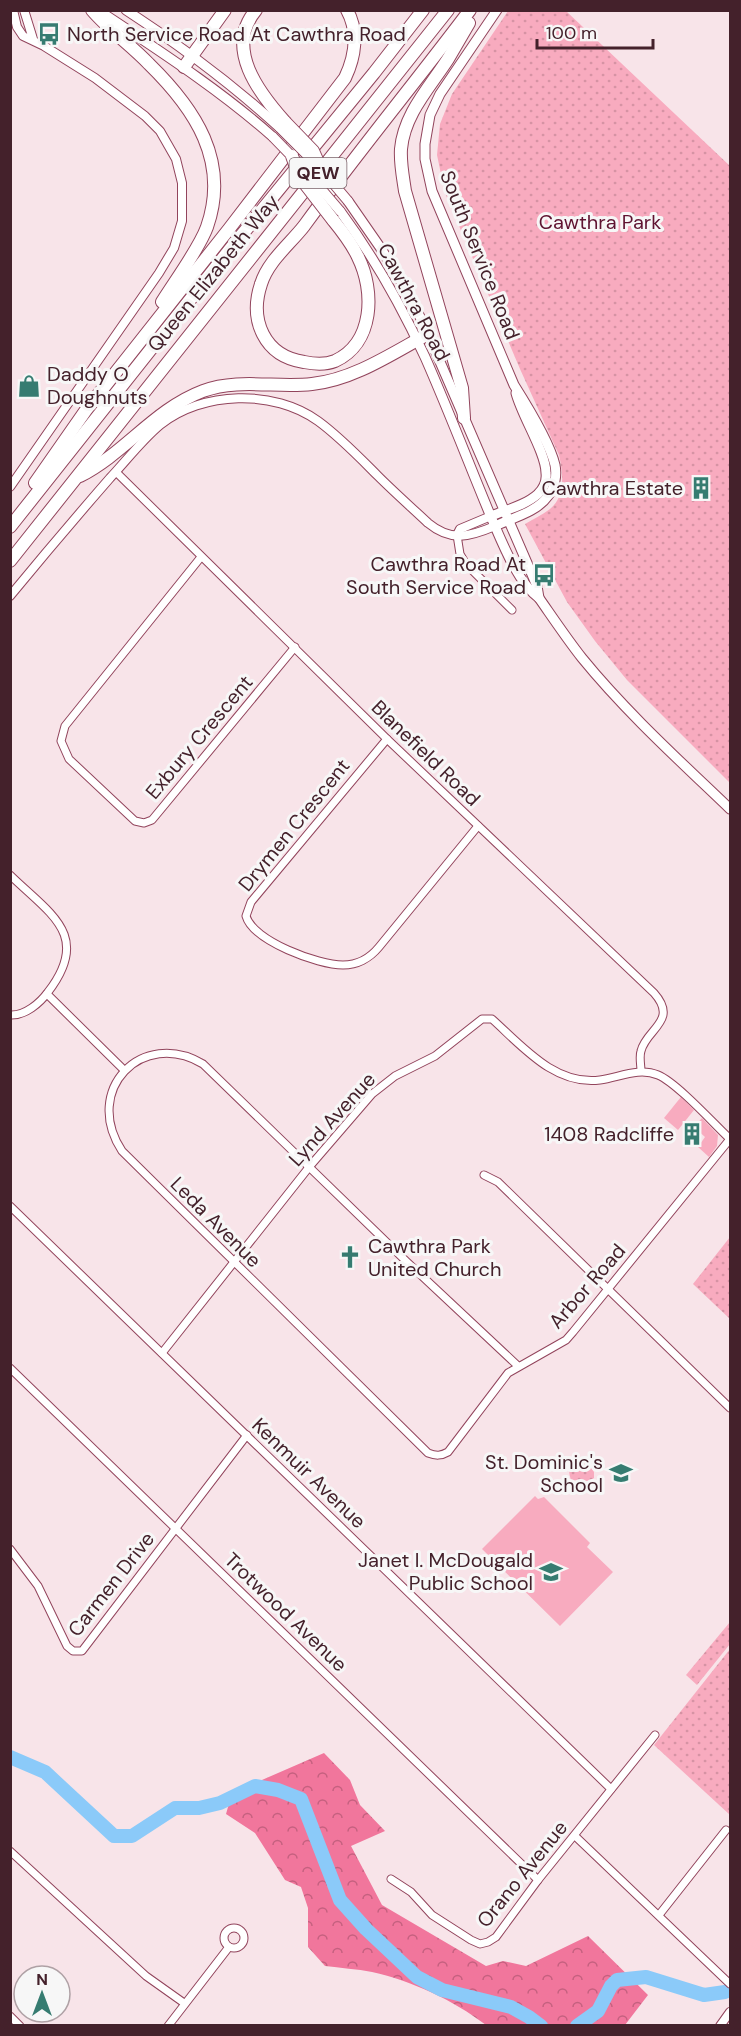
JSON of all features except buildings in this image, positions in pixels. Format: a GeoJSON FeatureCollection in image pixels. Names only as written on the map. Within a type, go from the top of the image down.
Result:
{"type":"FeatureCollection","features":[{"type":"Feature","properties":{"kind":"highway"},"geometry":{"type":"LineString","coordinates":[[92,10],[149,63],[192,114],[212,158],[215,177],[207,227],[134,348]]}},
{"type":"Feature","properties":{"kind":"highway"},"geometry":{"type":"LineString","coordinates":[[183,67],[225,10]]}},
{"type":"Feature","properties":{"kind":"highway"},"geometry":{"type":"LineString","coordinates":[[256,10],[245,31],[243,50],[245,59],[260,93],[283,125],[313,152],[321,169]]}},
{"type":"Feature","properties":{"kind":"highway"},"geometry":{"type":"LineString","coordinates":[[10,520],[86,410],[345,78],[351,65],[354,48],[354,33],[347,10]]}},
{"type":"Feature","properties":{"kind":"highway","name":"Queen Elizabeth Way"},"geometry":{"type":"LineString","coordinates":[[10,526],[423,10]]}},
{"type":"Feature","properties":{"kind":"highway","name":"Queen Elizabeth Way"},"geometry":{"type":"LineString","coordinates":[[10,561],[448,10]]}},
{"type":"Feature","properties":{"kind":"highway"},"geometry":{"type":"LineString","coordinates":[[292,156],[299,176],[337,215],[359,258],[369,291],[369,313],[362,334],[351,350],[334,361],[318,364],[296,361],[283,356],[268,344],[256,317],[256,300],[261,282],[268,269],[298,234],[342,174],[470,10]]}},
{"type":"Feature","properties":{"kind":"highway"},"geometry":{"type":"LineString","coordinates":[[464,418],[462,388],[405,191],[401,169],[401,148],[407,127],[420,99],[447,60],[476,10]]}},
{"type":"Feature","properties":{"kind":"highway"},"geometry":{"type":"LineString","coordinates":[[76,478],[100,466],[153,420],[176,404],[204,390],[228,385],[312,384],[330,380],[358,370],[423,337]]}},
{"type":"Feature","properties":{"kind":"main road"},"geometry":{"type":"LineString","coordinates":[[98,10],[245,112],[292,156]]}},
{"type":"Feature","properties":{"kind":"main road"},"geometry":{"type":"LineString","coordinates":[[126,10],[193,54],[283,125]]}},
{"type":"Feature","properties":{"kind":"main road","name":"South Service Road"},"geometry":{"type":"LineString","coordinates":[[491,516],[506,516],[536,507],[548,497],[556,472],[553,458],[526,403],[514,385],[432,191],[425,159],[425,144],[430,115],[440,94],[497,10]]}},
{"type":"Feature","properties":{"kind":"main road","name":"Cawthra Road"},"geometry":{"type":"LineString","coordinates":[[321,169],[348,201],[398,274],[495,526],[519,574],[582,658],[603,682],[730,809]]}},
{"type":"Feature","properties":{"kind":"main road","name":"Cawthra Road"},"geometry":{"type":"LineString","coordinates":[[337,215],[375,261],[423,337],[464,418],[537,586],[539,598]]}},
{"type":"Feature","properties":{"kind":"main road","name":"South Service Road"},"geometry":{"type":"LineString","coordinates":[[495,526],[506,516]]}},
{"type":"Feature","properties":{"kind":"street"},"geometry":{"type":"LineString","coordinates":[[12,482],[159,273],[178,237],[184,209],[180,172],[176,159],[159,131],[146,116],[95,78],[33,39],[23,36],[17,27],[14,10]]}},
{"type":"Feature","properties":{"kind":"street"},"geometry":{"type":"LineString","coordinates":[[24,10],[33,39]]}},
{"type":"Feature","properties":{"kind":"street"},"geometry":{"type":"LineString","coordinates":[[10,596],[116,472],[160,425],[188,409],[235,398],[267,400],[293,407],[317,420],[351,449],[428,523],[442,533],[457,535],[460,554],[466,564],[512,610]]}},
{"type":"Feature","properties":{"kind":"street","name":"Blanefield Road"},"geometry":{"type":"LineString","coordinates":[[116,472],[387,739],[660,999],[663,1016],[640,1052],[641,1071]]}},
{"type":"Feature","properties":{"kind":"street","name":"South Service Road"},"geometry":{"type":"LineString","coordinates":[[491,516],[460,528],[457,535],[463,537],[495,526]]}},
{"type":"Feature","properties":{"kind":"street","name":"Exbury Crescent"},"geometry":{"type":"LineString","coordinates":[[201,557],[65,726],[61,741],[69,759],[77,767],[135,821],[144,823],[152,820],[295,647]]}},
{"type":"Feature","properties":{"kind":"street","name":"Drymen Crescent"},"geometry":{"type":"LineString","coordinates":[[387,739],[251,903],[246,916],[250,927],[285,949],[314,960],[343,965],[363,960],[379,947],[478,826]]}},
{"type":"Feature","properties":{"kind":"street"},"geometry":{"type":"LineString","coordinates":[[10,875],[56,919],[66,938],[68,955],[66,963],[47,994],[22,1014],[10,1015]]}},
{"type":"Feature","properties":{"kind":"street"},"geometry":{"type":"LineString","coordinates":[[47,994],[124,1070],[142,1060],[158,1055],[175,1055],[194,1059],[213,1072],[423,1277],[518,1366]]}},
{"type":"Feature","properties":{"kind":"street","name":"Lynd Avenue"},"geometry":{"type":"LineString","coordinates":[[162,1353],[310,1166],[372,1094],[395,1076],[435,1056],[473,1025],[485,1018],[492,1019],[538,1060],[566,1077],[589,1081],[641,1071]]}},
{"type":"Feature","properties":{"kind":"street","name":"Leda Avenue"},"geometry":{"type":"LineString","coordinates":[[124,1070],[112,1091],[109,1120],[115,1141],[129,1160],[428,1453]]}},
{"type":"Feature","properties":{"kind":"street"},"geometry":{"type":"LineString","coordinates":[[641,1071],[661,1076],[669,1081],[730,1139]]}},
{"type":"Feature","properties":{"kind":"street","name":"Arbor Road"},"geometry":{"type":"LineString","coordinates":[[428,1453],[440,1456],[448,1452],[508,1373],[566,1340],[730,1139]]}},
{"type":"Feature","properties":{"kind":"street"},"geometry":{"type":"LineString","coordinates":[[484,1175],[498,1182],[730,1408]]}},
{"type":"Feature","properties":{"kind":"street","name":"Kenmuir Avenue"},"geometry":{"type":"LineString","coordinates":[[10,1206],[611,1789]]}},
{"type":"Feature","properties":{"kind":"street","name":"Trotwood Avenue"},"geometry":{"type":"LineString","coordinates":[[10,1368],[538,1880]]}},
{"type":"Feature","properties":{"kind":"street","name":"Carmen Drive"},"geometry":{"type":"LineString","coordinates":[[10,1549],[38,1586],[67,1646],[73,1651],[82,1651],[247,1435]]}},
{"type":"Feature","properties":{"kind":"street","name":"Orano Avenue"},"geometry":{"type":"LineString","coordinates":[[391,1879],[411,1892],[432,1915],[471,1940],[480,1944],[488,1942],[496,1937],[538,1880],[576,1836],[655,1735]]}},
{"type":"Feature","properties":{"kind":"street"},"geometry":{"type":"LineString","coordinates":[[659,1915],[726,1830]]}},
{"type":"Feature","properties":{"kind":"street"},"geometry":{"type":"LineString","coordinates":[[576,1836],[730,1984]]}},
{"type":"Feature","properties":{"kind":"street"},"geometry":{"type":"LineString","coordinates":[[10,1851],[146,1976],[184,2003]]}},
{"type":"Feature","properties":{"kind":"street"},"geometry":{"type":"LineString","coordinates":[[168,2025],[229,1947]]}},
{"type":"Feature","properties":{"kind":"street"},"geometry":{"type":"LineString","coordinates":[[720,2025],[730,2012]]}},
{"type":"Feature","properties":{"kind":"street"},"geometry":{"type":"LineString","coordinates":[[10,2016],[20,2025]]}},
{"type":"Feature","properties":{"kind":"green space","name":"Cawthra Park"},"geometry":{"type":"Polygon","coordinates":[[[508,11],[566,11],[730,166],[730,783],[627,680],[595,641],[567,602],[525,524],[550,509],[559,498],[562,469],[559,455],[445,193],[437,155],[440,124],[452,94],[508,11]]]}},
{"type":"Feature","properties":{"kind":"green space"},"geometry":{"type":"Polygon","coordinates":[[[681,1097],[694,1110],[678,1130],[664,1118],[681,1097]]]}},
{"type":"Feature","properties":{"kind":"green space"},"geometry":{"type":"Polygon","coordinates":[[[702,1118],[718,1135],[717,1146],[709,1157],[698,1147],[705,1137],[694,1127],[702,1118]]]}},
{"type":"Feature","properties":{"kind":"green space"},"geometry":{"type":"Polygon","coordinates":[[[730,1237],[730,1319],[693,1284],[730,1237]]]}},
{"type":"Feature","properties":{"kind":"green space"},"geometry":{"type":"Polygon","coordinates":[[[581,1457],[594,1472],[594,1478],[589,1481],[571,1480],[570,1465],[581,1457]]]}},
{"type":"Feature","properties":{"kind":"green space"},"geometry":{"type":"Polygon","coordinates":[[[535,1496],[538,1499],[544,1497],[590,1543],[587,1547],[613,1572],[560,1626],[482,1549],[535,1496]]]}},
{"type":"Feature","properties":{"kind":"green space"},"geometry":{"type":"Polygon","coordinates":[[[730,1622],[730,1644],[697,1685],[686,1675],[730,1622]]]}},
{"type":"Feature","properties":{"kind":"green space"},"geometry":{"type":"Polygon","coordinates":[[[730,1649],[730,1815],[654,1745],[730,1649]]]}},
{"type":"Feature","properties":{"kind":"green space"},"geometry":{"type":"Polygon","coordinates":[[[324,1753],[350,1780],[360,1805],[385,1831],[351,1846],[382,1905],[486,1966],[503,1961],[526,1966],[588,1936],[648,1995],[625,2025],[486,2025],[446,2000],[417,1986],[372,1972],[325,1966],[308,1947],[308,1908],[301,1887],[285,1880],[255,1833],[226,1814],[232,1793],[324,1753]]]}},
{"type":"Feature","properties":{"kind":"waterway"},"geometry":{"type":"LineString","coordinates":[[10,1757],[45,1772],[114,1836],[132,1836],[175,1808],[199,1808],[220,1803],[255,1786],[278,1790],[301,1799],[340,1900],[366,1929],[417,1977],[442,1990],[511,2007],[541,2026]]}},
{"type":"Feature","properties":{"kind":"waterway"},"geometry":{"type":"LineString","coordinates":[[577,2026],[598,2011],[611,1986],[617,1980],[646,1977],[704,1995],[725,1992]]}},
{"type":"Feature","properties":{"kind":"place","name":"North Service Road At Cawthra Road"},"geometry":{"type":"Point","coordinates":[49,34]}},
{"type":"Feature","properties":{"kind":"place","name":"Daddy O Doughnuts"},"geometry":{"type":"Point","coordinates":[29,386]}},
{"type":"Feature","properties":{"kind":"place","name":"Cawthra Estate"},"geometry":{"type":"Point","coordinates":[701,488]}},
{"type":"Feature","properties":{"kind":"place","name":"Cawthra Road At South Service Road"},"geometry":{"type":"Point","coordinates":[544,575]}},
{"type":"Feature","properties":{"kind":"place","name":"1408 Radcliffe"},"geometry":{"type":"Point","coordinates":[692,1134]}},
{"type":"Feature","properties":{"kind":"place","name":"Cawthra Park United Church"},"geometry":{"type":"Point","coordinates":[350,1257]}},
{"type":"Feature","properties":{"kind":"place","name":"St. Dominic's School"},"geometry":{"type":"Point","coordinates":[621,1473]}},
{"type":"Feature","properties":{"kind":"place","name":"Janet I. McDougald Public School"},"geometry":{"type":"Point","coordinates":[551,1572]}}]}
